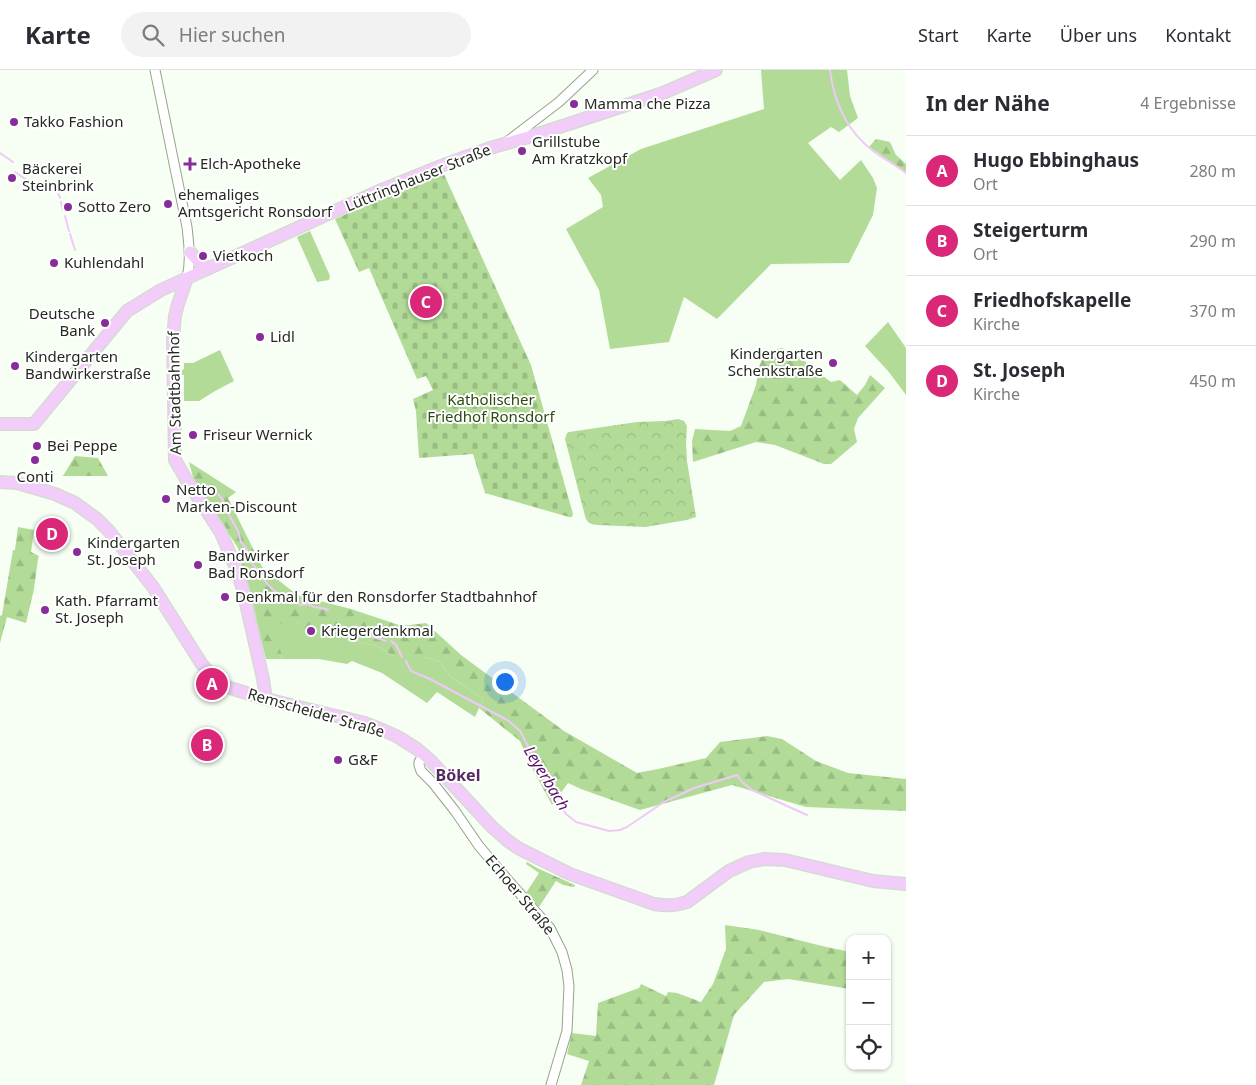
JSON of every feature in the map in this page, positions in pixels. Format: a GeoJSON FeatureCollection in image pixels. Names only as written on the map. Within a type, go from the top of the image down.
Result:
{"type":"FeatureCollection","features":[{"type":"Feature","properties":{"kind":"main road","name":"Lüttringhauser Straße"},"geometry":{"type":"LineString","coordinates":[[0,424],[34,424],[128,311],[160,290],[415,176],[506,143],[663,92],[716,70]]}},
{"type":"Feature","properties":{"kind":"main road"},"geometry":{"type":"LineString","coordinates":[[190,252],[208,268]]}},
{"type":"Feature","properties":{"kind":"main road","name":"Am Stadtbahnhof"},"geometry":{"type":"LineString","coordinates":[[187,278],[178,304],[172,338],[176,460],[221,533],[236,568],[264,679],[266,699]]}},
{"type":"Feature","properties":{"kind":"main road","name":"Remscheider Straße"},"geometry":{"type":"LineString","coordinates":[[0,482],[17,483],[55,494],[69,500],[97,519],[109,531],[153,587],[201,663],[212,678],[220,684],[266,699],[365,723],[398,737],[417,749],[437,766],[508,841],[570,874],[654,904],[672,906],[688,902],[729,871],[749,862],[764,859],[785,860],[873,882],[906,884]]}},
{"type":"Feature","properties":{"kind":"street"},"geometry":{"type":"LineString","coordinates":[[155,70],[185,217],[190,252],[187,278]]}},
{"type":"Feature","properties":{"kind":"street"},"geometry":{"type":"LineString","coordinates":[[506,143],[559,102],[592,70]]}},
{"type":"Feature","properties":{"kind":"street","name":"Echoer Straße"},"geometry":{"type":"LineString","coordinates":[[424,755],[419,762],[421,771],[455,811],[479,846],[550,928],[562,952],[569,986],[567,1031],[550,1085]]}},
{"type":"Feature","properties":{"kind":"green space"},"geometry":{"type":"Polygon","coordinates":[[[761,70],[847,70],[850,96],[858,118],[839,132],[831,127],[808,143],[840,180],[861,160],[877,188],[873,215],[849,263],[771,264],[717,319],[684,297],[669,342],[610,349],[599,290],[566,229],[603,207],[601,195],[588,178],[641,149],[764,109],[761,70]]]}},
{"type":"Feature","properties":{"kind":"green space"},"geometry":{"type":"Polygon","coordinates":[[[876,139],[890,142],[896,155],[906,164],[906,172],[869,147],[876,139]]]}},
{"type":"Feature","properties":{"kind":"green space","name":"Katholischer Friedhof Ronsdorf"},"geometry":{"type":"Polygon","coordinates":[[[443,172],[531,365],[573,514],[572,517],[485,493],[473,454],[419,458],[416,411],[413,399],[433,390],[426,376],[417,379],[369,268],[359,272],[335,219],[443,172]]]}},
{"type":"Feature","properties":{"kind":"green space"},"geometry":{"type":"Polygon","coordinates":[[[310,231],[330,276],[329,280],[317,282],[297,237],[310,231]]]}},
{"type":"Feature","properties":{"kind":"green space"},"geometry":{"type":"Polygon","coordinates":[[[888,322],[906,348],[906,395],[888,371],[865,346],[888,322]]]}},
{"type":"Feature","properties":{"kind":"green space"},"geometry":{"type":"Polygon","coordinates":[[[782,348],[800,357],[831,382],[840,380],[857,395],[870,375],[885,388],[858,418],[854,429],[857,442],[831,464],[824,464],[775,445],[756,442],[693,462],[692,441],[695,429],[730,431],[741,426],[756,385],[759,367],[765,352],[782,348]]]}},
{"type":"Feature","properties":{"kind":"green space"},"geometry":{"type":"Polygon","coordinates":[[[220,350],[234,381],[199,401],[184,401],[184,375],[182,375],[182,370],[184,369],[184,363],[193,363],[220,350]]]}},
{"type":"Feature","properties":{"kind":"green space"},"geometry":{"type":"Polygon","coordinates":[[[678,419],[684,421],[687,426],[687,461],[696,517],[645,527],[597,525],[588,522],[565,439],[567,433],[637,422],[678,419]]]}},
{"type":"Feature","properties":{"kind":"green space"},"geometry":{"type":"Polygon","coordinates":[[[75,456],[98,458],[108,476],[63,476],[75,456]]]}},
{"type":"Feature","properties":{"kind":"green space"},"geometry":{"type":"Polygon","coordinates":[[[189,462],[236,492],[228,498],[262,567],[297,595],[351,609],[402,626],[426,623],[461,655],[564,731],[637,773],[706,758],[720,742],[767,736],[782,739],[816,761],[848,773],[906,779],[906,811],[806,807],[732,785],[640,810],[568,783],[552,805],[520,741],[479,708],[483,699],[451,677],[440,662],[425,657],[395,657],[377,646],[276,622],[282,659],[266,659],[238,548],[194,481],[189,462]]]}},
{"type":"Feature","properties":{"kind":"green space"},"geometry":{"type":"Polygon","coordinates":[[[18,527],[34,530],[31,552],[39,556],[34,589],[26,623],[7,617],[0,643],[0,616],[2,615],[18,527]]]}},
{"type":"Feature","properties":{"kind":"green space"},"geometry":{"type":"Polygon","coordinates":[[[275,621],[377,646],[395,657],[425,657],[440,662],[451,677],[483,699],[475,717],[437,692],[427,703],[382,673],[352,661],[347,664],[319,659],[282,659],[275,621]]]}},
{"type":"Feature","properties":{"kind":"green space"},"geometry":{"type":"Polygon","coordinates":[[[527,862],[575,885],[574,887],[563,885],[556,881],[539,907],[526,893],[539,873],[526,864],[527,862]]]}},
{"type":"Feature","properties":{"kind":"green space"},"geometry":{"type":"Polygon","coordinates":[[[725,925],[759,930],[846,951],[846,988],[788,979],[764,982],[734,1015],[714,1085],[581,1085],[589,1061],[567,1054],[572,1033],[596,1036],[598,1003],[639,988],[641,984],[666,996],[668,992],[677,993],[701,1002],[713,984],[726,949],[725,925]]]}},
{"type":"Feature","properties":{"kind":"waterway"},"geometry":{"type":"LineString","coordinates":[[830,70],[839,105],[856,135],[873,151],[906,173]]}},
{"type":"Feature","properties":{"kind":"waterway","name":"Leyerbach"},"geometry":{"type":"LineString","coordinates":[[0,153],[13,162]]}},
{"type":"Feature","properties":{"kind":"waterway","name":"Leyerbach"},"geometry":{"type":"LineString","coordinates":[[15,172],[34,185]]}},
{"type":"Feature","properties":{"kind":"waterway","name":"Leyerbach"},"geometry":{"type":"LineString","coordinates":[[56,187],[60,198]]}},
{"type":"Feature","properties":{"kind":"waterway","name":"Leyerbach"},"geometry":{"type":"LineString","coordinates":[[61,202],[63,210]]}},
{"type":"Feature","properties":{"kind":"waterway","name":"Leyerbach"},"geometry":{"type":"LineString","coordinates":[[65,216],[69,231]]}},
{"type":"Feature","properties":{"kind":"waterway","name":"Leyerbach"},"geometry":{"type":"LineString","coordinates":[[70,234],[75,250]]}},
{"type":"Feature","properties":{"kind":"waterway","name":"Leyerbach"},"geometry":{"type":"LineString","coordinates":[[218,494],[223,500],[227,512]]}},
{"type":"Feature","properties":{"kind":"waterway","name":"Leyerbach"},"geometry":{"type":"LineString","coordinates":[[229,515],[238,531],[241,542],[247,550],[247,556],[268,585],[279,595],[300,605],[308,604],[328,610]]}},
{"type":"Feature","properties":{"kind":"waterway","name":"Leyerbach"},"geometry":{"type":"LineString","coordinates":[[356,626],[355,630],[357,632],[365,632],[372,637],[386,641]]}},
{"type":"Feature","properties":{"kind":"waterway","name":"Leyerbach"},"geometry":{"type":"LineString","coordinates":[[391,641],[396,645],[402,657]]}},
{"type":"Feature","properties":{"kind":"waterway","name":"Leyerbach"},"geometry":{"type":"LineString","coordinates":[[406,661],[411,671],[430,679],[509,721],[520,731],[558,803],[566,814],[576,822],[609,831],[620,830],[664,802],[694,788],[737,775],[752,790],[807,815]]}},
{"type":"Feature","properties":{"kind":"place","name":"Mamma che Pizza"},"geometry":{"type":"Point","coordinates":[574,104]}},
{"type":"Feature","properties":{"kind":"place","name":"Takko Fashion"},"geometry":{"type":"Point","coordinates":[14,122]}},
{"type":"Feature","properties":{"kind":"place","name":"Grillstube Am Kratzkopf"},"geometry":{"type":"Point","coordinates":[522,151]}},
{"type":"Feature","properties":{"kind":"place","name":"Elch-Apotheke"},"geometry":{"type":"Point","coordinates":[190,164]}},
{"type":"Feature","properties":{"kind":"place","name":"Bäckerei Steinbrink"},"geometry":{"type":"Point","coordinates":[12,178]}},
{"type":"Feature","properties":{"kind":"place","name":"ehemaliges Amtsgericht Ronsdorf"},"geometry":{"type":"Point","coordinates":[168,204]}},
{"type":"Feature","properties":{"kind":"place","name":"Sotto Zero"},"geometry":{"type":"Point","coordinates":[68,207]}},
{"type":"Feature","properties":{"kind":"place","name":"Vietkoch"},"geometry":{"type":"Point","coordinates":[203,256]}},
{"type":"Feature","properties":{"kind":"place","name":"Kuhlendahl"},"geometry":{"type":"Point","coordinates":[54,263]}},
{"type":"Feature","properties":{"kind":"place","name":"Friedhofskapelle"},"geometry":{"type":"Point","coordinates":[426,302]}},
{"type":"Feature","properties":{"kind":"place","name":"Deutsche Bank"},"geometry":{"type":"Point","coordinates":[105,323]}},
{"type":"Feature","properties":{"kind":"place","name":"Lidl"},"geometry":{"type":"Point","coordinates":[260,337]}},
{"type":"Feature","properties":{"kind":"place","name":"Kindergarten Schenkstraße"},"geometry":{"type":"Point","coordinates":[833,363]}},
{"type":"Feature","properties":{"kind":"place","name":"Kindergarten Bandwirkerstraße"},"geometry":{"type":"Point","coordinates":[15,366]}},
{"type":"Feature","properties":{"kind":"place","name":"Friseur Wernick"},"geometry":{"type":"Point","coordinates":[193,435]}},
{"type":"Feature","properties":{"kind":"place","name":"Bei Peppe"},"geometry":{"type":"Point","coordinates":[37,446]}},
{"type":"Feature","properties":{"kind":"place","name":"Conti"},"geometry":{"type":"Point","coordinates":[35,460]}},
{"type":"Feature","properties":{"kind":"place","name":"Netto Marken-Discount"},"geometry":{"type":"Point","coordinates":[166,499]}},
{"type":"Feature","properties":{"kind":"place","name":"St. Joseph"},"geometry":{"type":"Point","coordinates":[52,534]}},
{"type":"Feature","properties":{"kind":"place","name":"Kindergarten St. Joseph"},"geometry":{"type":"Point","coordinates":[77,552]}},
{"type":"Feature","properties":{"kind":"place","name":"Bandwirker Bad Ronsdorf"},"geometry":{"type":"Point","coordinates":[198,565]}},
{"type":"Feature","properties":{"kind":"place","name":"Denkmal für den Ronsdorfer Stadtbahnhof"},"geometry":{"type":"Point","coordinates":[225,597]}},
{"type":"Feature","properties":{"kind":"place","name":"Kath. Pfarramt St. Joseph"},"geometry":{"type":"Point","coordinates":[45,610]}},
{"type":"Feature","properties":{"kind":"place","name":"Kriegerdenkmal"},"geometry":{"type":"Point","coordinates":[311,631]}},
{"type":"Feature","properties":{"kind":"place","name":"Hugo Ebbinghaus"},"geometry":{"type":"Point","coordinates":[212,684]}},
{"type":"Feature","properties":{"kind":"place","name":"Steigerturm"},"geometry":{"type":"Point","coordinates":[207,745]}},
{"type":"Feature","properties":{"kind":"place","name":"G&F"},"geometry":{"type":"Point","coordinates":[338,760]}},
{"type":"Feature","properties":{"kind":"district","name":"Bökel"},"geometry":{"type":"Point","coordinates":[458,775]}}]}
